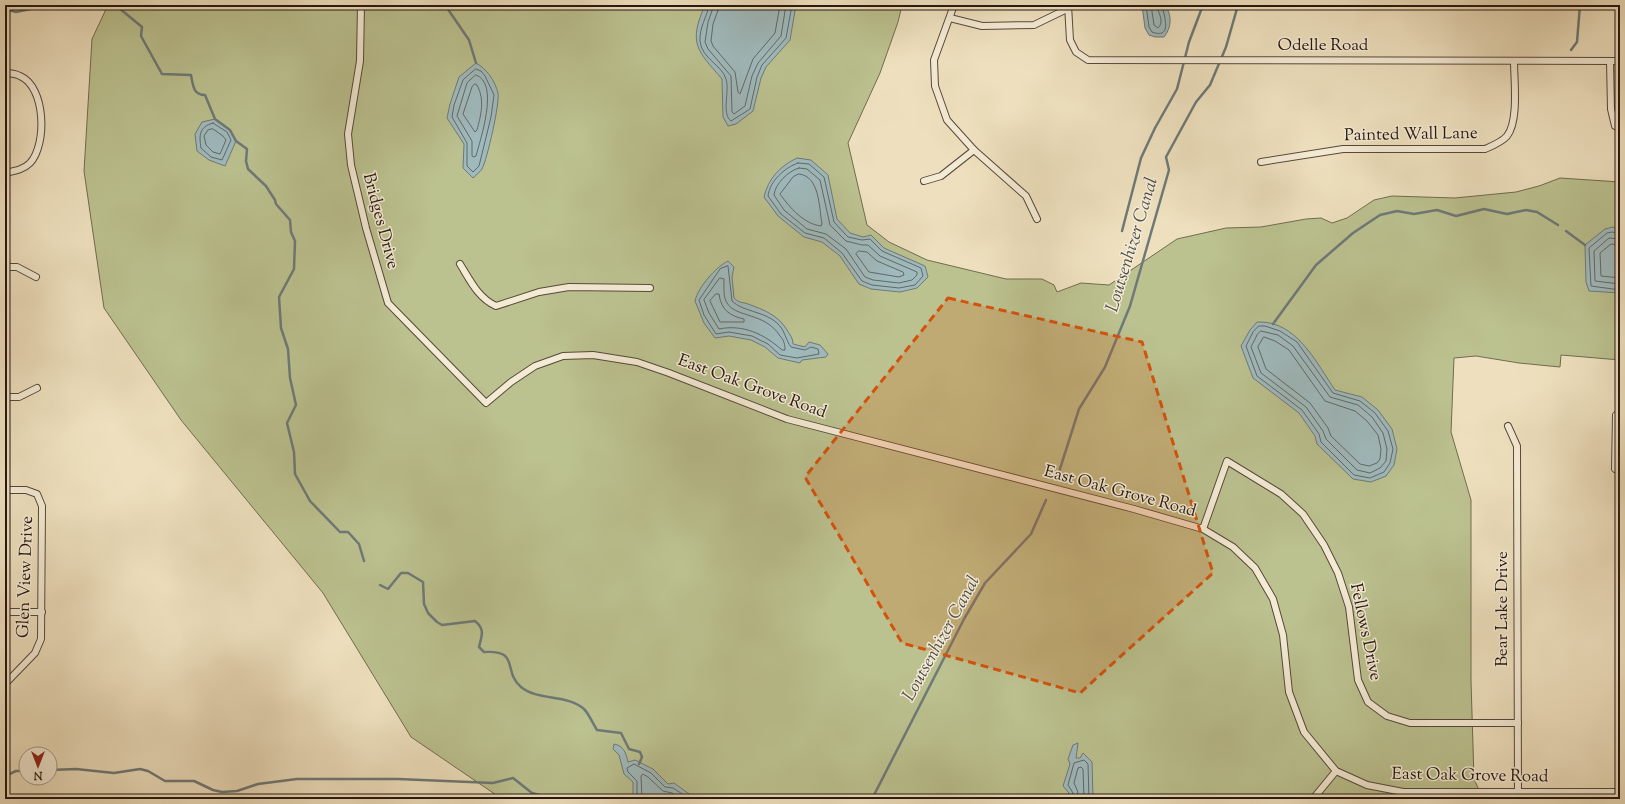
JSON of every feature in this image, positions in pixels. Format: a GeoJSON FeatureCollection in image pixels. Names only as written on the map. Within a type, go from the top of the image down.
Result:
{"type":"FeatureCollection","features":[{"type":"Feature","properties":{"kind":"street","name":"Bridges Drive"},"geometry":{"type":"LineString","coordinates":[[361,5],[360,61],[348,134],[351,165],[388,303],[486,403]]}},
{"type":"Feature","properties":{"kind":"street"},"geometry":{"type":"LineString","coordinates":[[954,5],[934,60],[935,86],[947,120],[974,150],[1026,196],[1037,219]]}},
{"type":"Feature","properties":{"kind":"street"},"geometry":{"type":"LineString","coordinates":[[950,18],[982,26],[1034,25],[1068,7]]}},
{"type":"Feature","properties":{"kind":"street","name":"Odelle Road"},"geometry":{"type":"LineString","coordinates":[[1068,7],[1070,40],[1076,52],[1088,60],[1216,59],[1620,61]]}},
{"type":"Feature","properties":{"kind":"street","name":"Painted Wall Lane"},"geometry":{"type":"LineString","coordinates":[[1261,162],[1343,149],[1485,149],[1496,144],[1507,135],[1515,113],[1514,61]]}},
{"type":"Feature","properties":{"kind":"street"},"geometry":{"type":"LineString","coordinates":[[1610,61],[1611,109],[1615,126],[1620,128]]}},
{"type":"Feature","properties":{"kind":"street"},"geometry":{"type":"LineString","coordinates":[[5,72],[21,76],[31,86],[39,98],[41,123],[39,148],[31,162],[22,169],[5,173]]}},
{"type":"Feature","properties":{"kind":"street"},"geometry":{"type":"LineString","coordinates":[[924,181],[941,176],[974,150]]}},
{"type":"Feature","properties":{"kind":"street"},"geometry":{"type":"LineString","coordinates":[[460,264],[473,286],[486,302],[496,306],[539,292],[569,287],[650,288]]}},
{"type":"Feature","properties":{"kind":"street"},"geometry":{"type":"LineString","coordinates":[[5,266],[16,267],[36,276]]}},
{"type":"Feature","properties":{"kind":"street","name":"East Oak Grove Road"},"geometry":{"type":"LineString","coordinates":[[486,403],[511,382],[535,366],[563,356],[593,355],[637,362],[787,419],[1134,509],[1203,529],[1233,548],[1255,568],[1273,599],[1283,635],[1289,692],[1304,732],[1336,771],[1367,785],[1403,792],[1620,792]]}},
{"type":"Feature","properties":{"kind":"street"},"geometry":{"type":"LineString","coordinates":[[5,397],[19,397],[37,388]]}},
{"type":"Feature","properties":{"kind":"street"},"geometry":{"type":"LineString","coordinates":[[1620,413],[1616,414],[1615,469],[1620,471]]}},
{"type":"Feature","properties":{"kind":"street","name":"Bear Lake Drive"},"geometry":{"type":"LineString","coordinates":[[1508,426],[1517,446],[1518,793]]}},
{"type":"Feature","properties":{"kind":"street","name":"Fellows Drive"},"geometry":{"type":"LineString","coordinates":[[1203,529],[1227,461],[1281,494],[1303,514],[1324,546],[1338,573],[1349,607],[1358,680],[1368,702],[1387,716],[1410,723],[1518,723]]}},
{"type":"Feature","properties":{"kind":"street","name":"Glen View Drive"},"geometry":{"type":"LineString","coordinates":[[5,490],[26,490],[37,494],[42,506],[41,639],[35,653],[5,684]]}},
{"type":"Feature","properties":{"kind":"street"},"geometry":{"type":"LineString","coordinates":[[5,612],[42,612]]}},
{"type":"Feature","properties":{"kind":"street"},"geometry":{"type":"LineString","coordinates":[[1313,799],[1336,771]]}},
{"type":"Feature","properties":{"kind":"highlighted area"},"geometry":{"type":"Polygon","coordinates":[[[948,298],[1142,342],[1213,573],[1080,693],[902,643],[805,477],[948,298]]]}},
{"type":"Feature","properties":{"kind":"green space"},"geometry":{"type":"Polygon","coordinates":[[[108,5],[902,5],[898,22],[880,73],[848,143],[867,225],[889,242],[927,260],[1006,279],[1042,279],[1054,285],[1057,292],[1081,283],[1109,285],[1177,239],[1226,228],[1261,227],[1306,219],[1321,218],[1332,223],[1347,218],[1374,200],[1392,196],[1455,198],[1516,192],[1539,186],[1560,178],[1620,182],[1620,360],[1561,355],[1560,367],[1519,363],[1476,356],[1454,358],[1451,432],[1471,500],[1471,681],[1474,779],[1483,799],[502,799],[411,737],[323,593],[181,420],[104,308],[84,171],[92,39],[108,5]]]}},
{"type":"Feature","properties":{"kind":"water"},"geometry":{"type":"Polygon","coordinates":[[[705,5],[796,5],[790,40],[766,67],[761,78],[753,111],[736,124],[728,126],[723,117],[722,79],[706,61],[701,53],[696,38],[700,18],[705,5]]]}},
{"type":"Feature","properties":{"kind":"water"},"geometry":{"type":"Polygon","coordinates":[[[1142,5],[1165,5],[1170,17],[1170,25],[1164,37],[1149,35],[1145,28],[1142,5]]]}},
{"type":"Feature","properties":{"kind":"water"},"geometry":{"type":"Polygon","coordinates":[[[476,63],[487,72],[493,80],[498,93],[498,99],[493,131],[487,155],[481,170],[473,178],[463,168],[464,144],[447,118],[459,77],[476,63]]]}},
{"type":"Feature","properties":{"kind":"water"},"geometry":{"type":"Polygon","coordinates":[[[215,119],[230,130],[236,141],[225,166],[209,160],[197,151],[195,134],[202,122],[215,119]]]}},
{"type":"Feature","properties":{"kind":"water"},"geometry":{"type":"Polygon","coordinates":[[[797,158],[811,160],[828,175],[837,219],[850,233],[863,237],[871,235],[884,248],[925,266],[928,277],[917,288],[900,292],[871,289],[859,284],[840,256],[822,242],[804,237],[778,216],[764,197],[766,190],[768,184],[780,169],[797,158]]]}},
{"type":"Feature","properties":{"kind":"water"},"geometry":{"type":"Polygon","coordinates":[[[1613,227],[1620,231],[1620,293],[1589,291],[1586,282],[1585,245],[1605,229],[1613,227]]]}},
{"type":"Feature","properties":{"kind":"water"},"geometry":{"type":"Polygon","coordinates":[[[728,261],[734,267],[732,277],[734,298],[739,302],[765,311],[779,320],[792,338],[793,344],[805,347],[809,342],[820,345],[828,354],[826,357],[802,360],[800,363],[778,358],[765,347],[751,340],[729,336],[715,338],[704,323],[695,301],[708,278],[728,261]]]}},
{"type":"Feature","properties":{"kind":"water"},"geometry":{"type":"Polygon","coordinates":[[[1257,322],[1271,323],[1294,335],[1304,345],[1335,390],[1362,397],[1378,410],[1392,429],[1397,449],[1394,465],[1386,476],[1371,482],[1353,479],[1317,444],[1315,436],[1299,413],[1253,378],[1241,346],[1250,330],[1257,322]]]}},
{"type":"Feature","properties":{"kind":"water"},"geometry":{"type":"Polygon","coordinates":[[[1078,743],[1076,758],[1080,758],[1083,753],[1092,762],[1093,799],[1065,799],[1069,793],[1063,786],[1070,764],[1068,759],[1073,745],[1078,743]]]}},
{"type":"Feature","properties":{"kind":"water"},"geometry":{"type":"Polygon","coordinates":[[[614,744],[620,746],[624,750],[628,762],[635,760],[653,769],[668,784],[674,783],[692,796],[715,799],[633,799],[633,782],[624,774],[619,755],[613,749],[614,744]]]}},
{"type":"Feature","properties":{"kind":"waterway"},"geometry":{"type":"LineString","coordinates":[[445,5],[469,40],[476,63]]}},
{"type":"Feature","properties":{"kind":"waterway"},"geometry":{"type":"LineString","coordinates":[[1122,231],[1141,158],[1155,128],[1177,89],[1189,42],[1203,5]]}},
{"type":"Feature","properties":{"kind":"waterway","name":"Loutsenhizer Canal"},"geometry":{"type":"LineString","coordinates":[[1059,472],[1079,409],[1105,367],[1130,306],[1169,170],[1166,157],[1196,102],[1210,85],[1226,47],[1238,5]]}},
{"type":"Feature","properties":{"kind":"waterway"},"geometry":{"type":"LineString","coordinates":[[1571,50],[1577,42],[1580,5]]}},
{"type":"Feature","properties":{"kind":"waterway"},"geometry":{"type":"LineString","coordinates":[[5,9],[16,12],[40,7],[111,6],[119,8],[142,27],[141,36],[162,74],[191,75],[194,89],[201,95],[205,95],[215,119],[230,130],[236,141],[247,149],[246,161],[248,169],[266,186],[276,204],[290,220],[291,232],[295,241],[294,269],[279,297],[281,328],[288,349],[290,378],[296,405],[287,423],[294,452],[295,474],[310,501],[340,532],[348,532],[359,544],[364,561]]}},
{"type":"Feature","properties":{"kind":"waterway"},"geometry":{"type":"LineString","coordinates":[[1273,324],[1316,265],[1353,233],[1380,215],[1397,211],[1414,214],[1437,210],[1456,216],[1484,209],[1507,214],[1526,210],[1537,212],[1558,225]]}},
{"type":"Feature","properties":{"kind":"waterway"},"geometry":{"type":"LineString","coordinates":[[1566,231],[1585,245]]}},
{"type":"Feature","properties":{"kind":"waterway","name":"Loutsenhizer Canal"},"geometry":{"type":"LineString","coordinates":[[872,799],[964,619],[985,583],[1031,534],[1046,500]]}},
{"type":"Feature","properties":{"kind":"waterway"},"geometry":{"type":"LineString","coordinates":[[380,585],[388,589],[401,573],[408,573],[423,582],[424,604],[428,613],[437,622],[442,625],[475,621],[482,632],[479,647],[484,652],[503,654],[507,658],[515,681],[521,687],[536,694],[577,704],[586,711],[597,730],[621,733],[629,749],[640,752],[642,757],[639,764]]}},
{"type":"Feature","properties":{"kind":"waterway"},"geometry":{"type":"LineString","coordinates":[[58,770],[76,769],[114,773],[140,769],[148,771],[165,781],[194,781],[213,790],[222,792],[237,791],[258,784],[297,779],[398,779],[493,783],[513,778],[532,793],[552,799]]}},
{"type":"Feature","properties":{"kind":"waterway"},"geometry":{"type":"LineString","coordinates":[[5,776],[18,771]]}}]}
